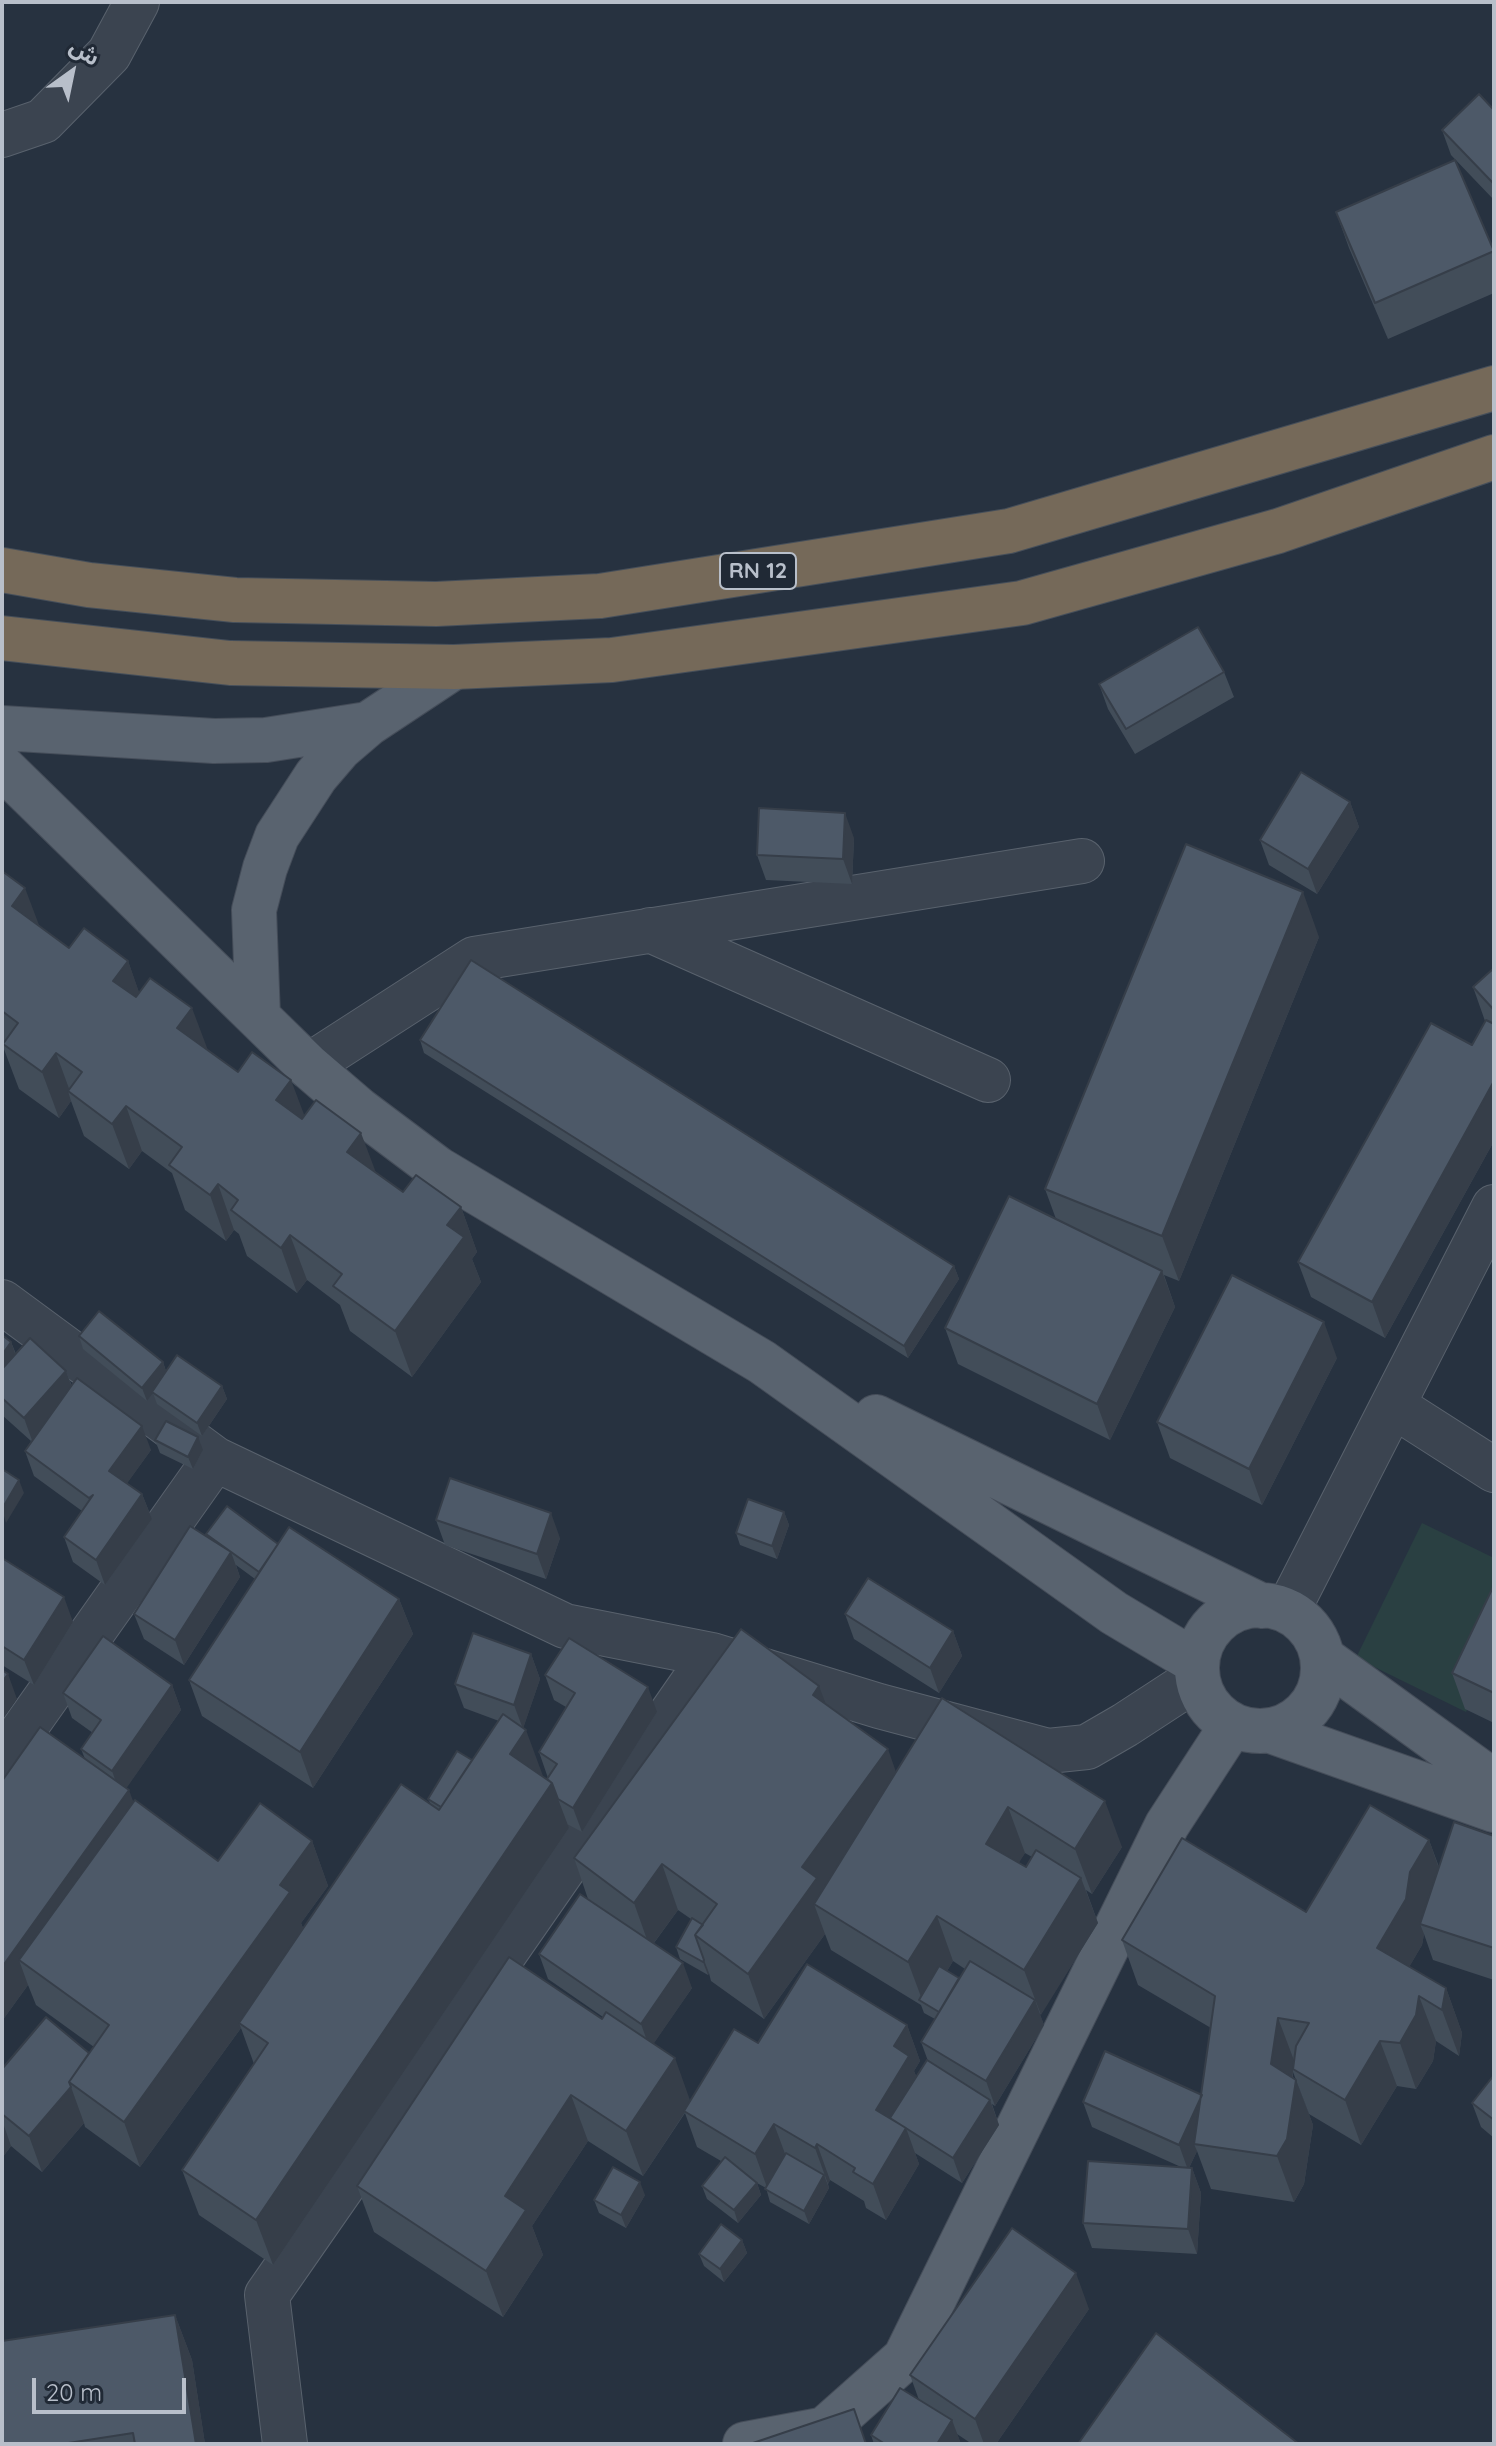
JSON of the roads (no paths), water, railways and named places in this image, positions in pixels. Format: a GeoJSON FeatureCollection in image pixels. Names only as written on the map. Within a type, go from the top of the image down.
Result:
{"type":"FeatureCollection","features":[{"type":"Feature","properties":{"kind":"highway","name":"RN 12"},"geometry":{"type":"LineString","coordinates":[[2,570],[89,585],[235,600],[436,604],[600,596],[1009,531],[1494,388]]}},
{"type":"Feature","properties":{"kind":"highway"},"geometry":{"type":"LineString","coordinates":[[2,638],[230,663],[454,667],[612,660],[1022,603],[1278,531],[1494,457]]}},
{"type":"Feature","properties":{"kind":"main road"},"geometry":{"type":"LineString","coordinates":[[258,1017],[254,910],[277,836],[316,776],[340,748],[368,724],[454,667]]}},
{"type":"Feature","properties":{"kind":"main road"},"geometry":{"type":"LineString","coordinates":[[2,728],[214,741],[266,740],[368,724]]}},
{"type":"Feature","properties":{"kind":"main road"},"geometry":{"type":"LineString","coordinates":[[2,767],[308,1066],[358,1109],[438,1169],[762,1362],[1196,1670]]}},
{"type":"Feature","properties":{"kind":"main road"},"geometry":{"type":"LineString","coordinates":[[745,2444],[825,2429],[905,2358],[1167,1825],[1251,1728],[1294,1723],[1312,1706],[1323,1684],[1324,1659],[1318,1638],[1305,1622],[762,1362]]}},
{"type":"Feature","properties":{"kind":"main road"},"geometry":{"type":"LineString","coordinates":[[1275,1608],[1231,1611],[1206,1632],[1196,1670],[1203,1698],[1215,1713],[1494,1810]]}},
{"type":"Feature","properties":{"kind":"main road"},"geometry":{"type":"LineString","coordinates":[[1324,1659],[1494,1782]]}},
{"type":"Feature","properties":{"kind":"street"},"geometry":{"type":"LineString","coordinates":[[2,135],[43,121],[109,54],[137,2]]}},
{"type":"Feature","properties":{"kind":"street"},"geometry":{"type":"LineString","coordinates":[[308,1066],[474,959],[1082,861]]}},
{"type":"Feature","properties":{"kind":"street"},"geometry":{"type":"LineString","coordinates":[[650,930],[988,1080]]}},
{"type":"Feature","properties":{"kind":"street"},"geometry":{"type":"LineString","coordinates":[[1275,1608],[1394,1406],[1494,1207]]}},
{"type":"Feature","properties":{"kind":"street"},"geometry":{"type":"LineString","coordinates":[[2,1302],[215,1459],[565,1626],[712,1655],[879,1706],[1048,1751],[1087,1747],[1196,1670]]}},
{"type":"Feature","properties":{"kind":"street"},"geometry":{"type":"LineString","coordinates":[[1394,1406],[1494,1470]]}},
{"type":"Feature","properties":{"kind":"street"},"geometry":{"type":"LineString","coordinates":[[2,1760],[215,1459]]}},
{"type":"Feature","properties":{"kind":"street"},"geometry":{"type":"LineString","coordinates":[[285,2444],[267,2295],[712,1655]]}}]}
